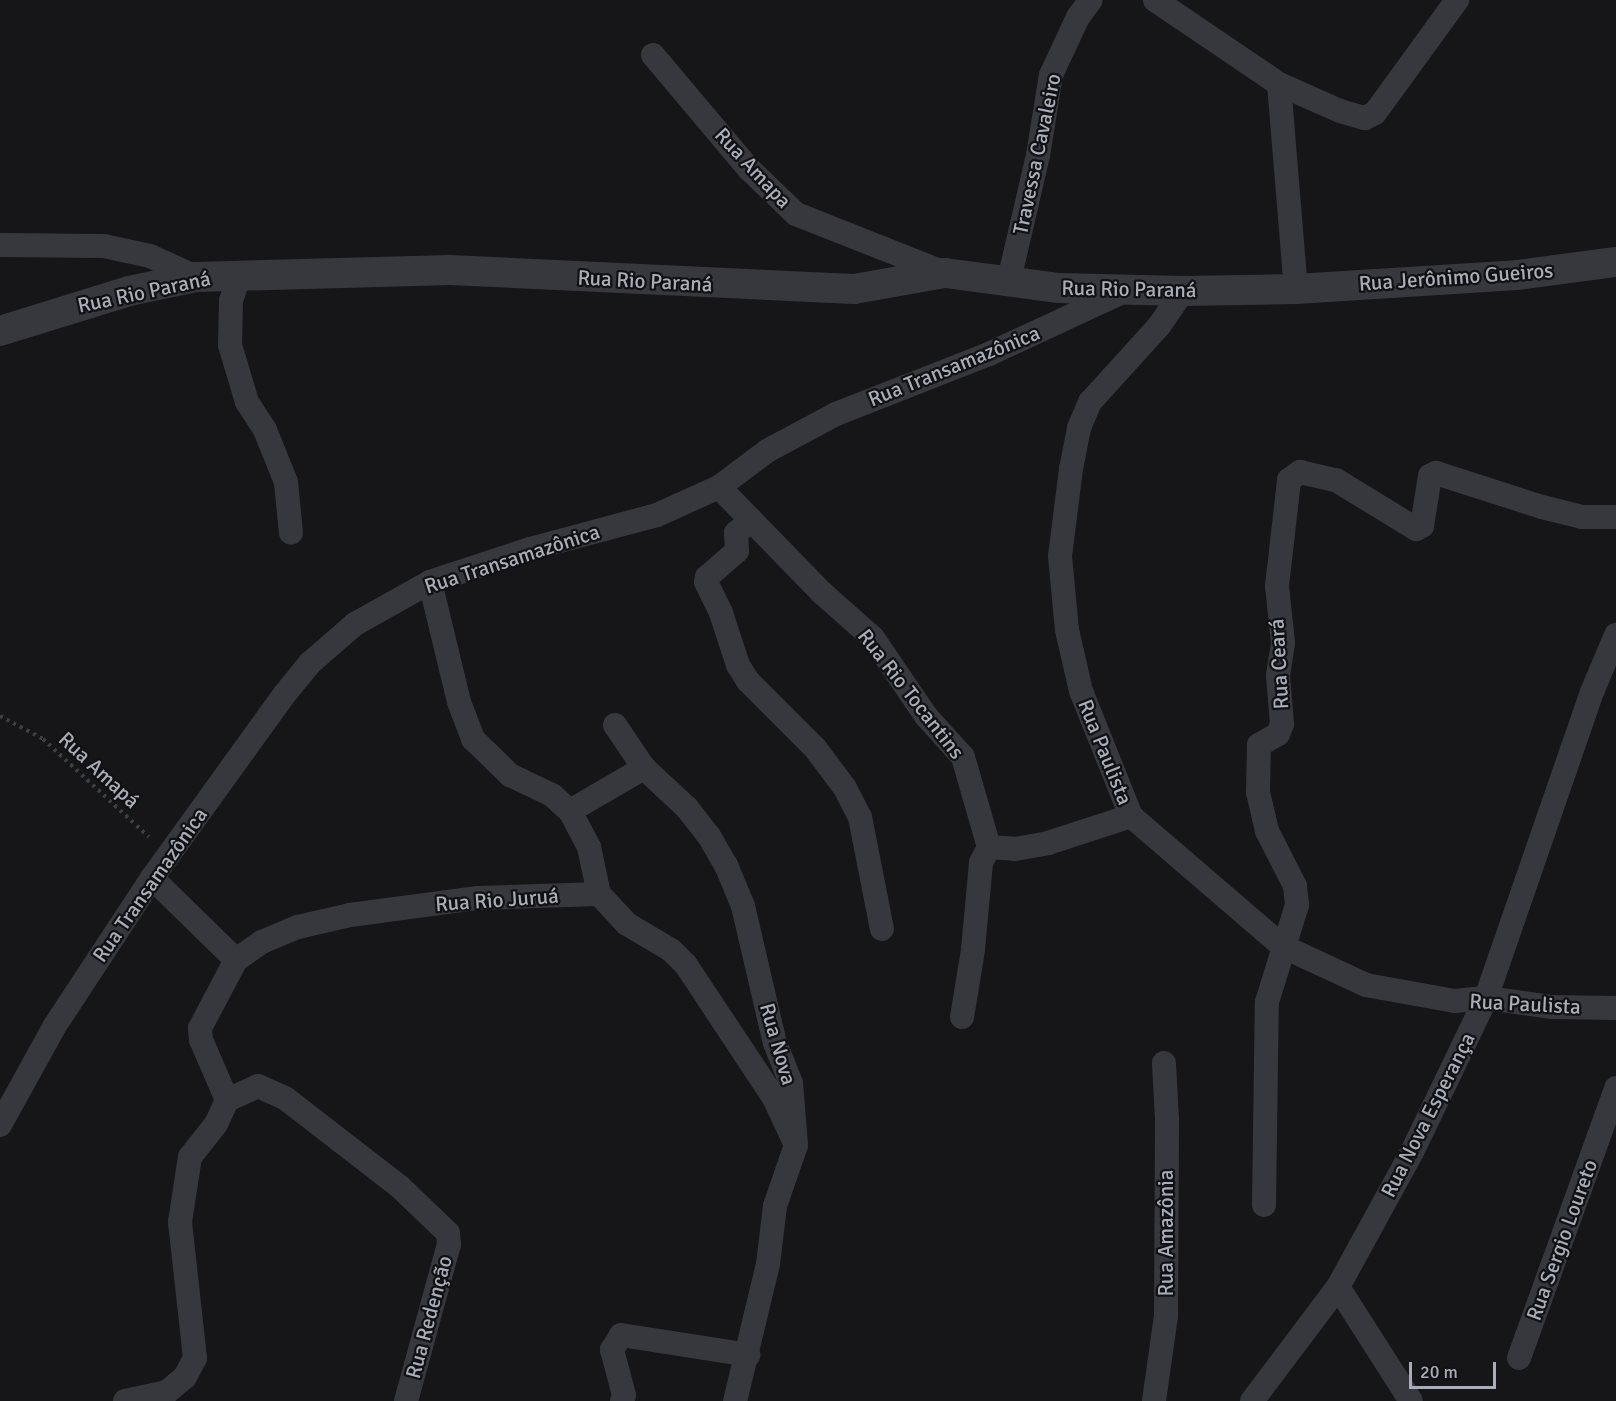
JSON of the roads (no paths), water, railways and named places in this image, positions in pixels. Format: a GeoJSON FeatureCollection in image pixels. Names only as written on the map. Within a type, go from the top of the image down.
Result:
{"type":"FeatureCollection","features":[{"type":"Feature","properties":{"kind":"street","name":"Travessa Cavaleiro"},"geometry":{"type":"LineString","coordinates":[[1009,280],[1038,155],[1051,75],[1078,17],[1091,0]]}},
{"type":"Feature","properties":{"kind":"street"},"geometry":{"type":"LineString","coordinates":[[1163,2],[1279,84],[1340,111],[1365,118],[1375,113],[1457,0]]}},
{"type":"Feature","properties":{"kind":"street","name":"Rua Amapa"},"geometry":{"type":"LineString","coordinates":[[652,55],[749,169],[796,214],[945,273]]}},
{"type":"Feature","properties":{"kind":"street"},"geometry":{"type":"LineString","coordinates":[[1279,84],[1296,289]]}},
{"type":"Feature","properties":{"kind":"street"},"geometry":{"type":"LineString","coordinates":[[0,245],[104,246],[150,256],[196,277]]}},
{"type":"Feature","properties":{"kind":"street","name":"Rua Jerônimo Gueiros"},"geometry":{"type":"LineString","coordinates":[[1296,289],[1517,275],[1616,262]]}},
{"type":"Feature","properties":{"kind":"street","name":"Rua Rio Paraná"},"geometry":{"type":"LineString","coordinates":[[0,332],[129,291],[196,277],[450,270],[854,289],[945,273],[1059,288],[1183,291],[1296,289]]}},
{"type":"Feature","properties":{"kind":"street"},"geometry":{"type":"LineString","coordinates":[[239,276],[231,301],[230,345],[247,402],[265,430],[286,482],[291,533]]}},
{"type":"Feature","properties":{"kind":"street","name":"Rua Transamazônica"},"geometry":{"type":"LineString","coordinates":[[0,1125],[54,1027],[152,878],[310,663],[355,624],[430,582],[530,549],[657,515],[719,487],[768,451],[836,414],[988,354],[1131,288]]}},
{"type":"Feature","properties":{"kind":"street","name":"Rua Paulista"},"geometry":{"type":"LineString","coordinates":[[1183,291],[1159,326],[1090,402],[1079,428],[1060,556],[1067,630],[1081,691],[1131,816],[1282,946],[1365,985],[1455,1001],[1486,998],[1552,1007],[1616,1008]]}},
{"type":"Feature","properties":{"kind":"street","name":"Rua Ceará"},"geometry":{"type":"LineString","coordinates":[[1264,1205],[1267,1002],[1297,895],[1289,870],[1261,813],[1257,750],[1263,740],[1278,734],[1282,724],[1278,675],[1283,643],[1277,586],[1289,480],[1300,472],[1336,480],[1416,529],[1422,526],[1425,517],[1430,476],[1436,473],[1582,517],[1616,517]]}},
{"type":"Feature","properties":{"kind":"street","name":"Rua Rio Tocantins"},"geometry":{"type":"LineString","coordinates":[[719,487],[821,592],[873,638],[926,716],[963,757],[988,847]]}},
{"type":"Feature","properties":{"kind":"street"},"geometry":{"type":"LineString","coordinates":[[751,520],[736,532],[737,551],[707,577],[706,582],[743,673],[815,748],[845,788],[860,817],[882,929]]}},
{"type":"Feature","properties":{"kind":"street"},"geometry":{"type":"LineString","coordinates":[[430,582],[459,702],[473,739],[491,760],[510,775],[552,795],[570,811],[588,847],[599,894],[621,920],[671,950],[686,965],[774,1098],[796,1145]]}},
{"type":"Feature","properties":{"kind":"street","name":"Rua Nova Esperança"},"geometry":{"type":"LineString","coordinates":[[1252,1401],[1338,1287],[1412,1152],[1486,998],[1592,692],[1616,635]]}},
{"type":"Feature","properties":{"kind":"street","name":"Rua Nova"},"geometry":{"type":"LineString","coordinates":[[615,725],[644,768],[709,836],[743,906],[775,1043],[791,1083],[796,1145],[775,1206],[768,1264],[748,1355],[735,1401]]}},
{"type":"Feature","properties":{"kind":"street"},"geometry":{"type":"LineString","coordinates":[[570,811],[644,768]]}},
{"type":"Feature","properties":{"kind":"street"},"geometry":{"type":"LineString","coordinates":[[962,1017],[973,950],[981,863],[988,847],[1015,849],[1048,843],[1131,816]]}},
{"type":"Feature","properties":{"kind":"street"},"geometry":{"type":"LineString","coordinates":[[125,1401],[167,1392],[184,1377],[195,1358],[180,1222],[184,1189],[193,1149],[208,1136],[227,1100],[201,1040],[200,1028],[222,993],[236,960],[152,878]]}},
{"type":"Feature","properties":{"kind":"street","name":"Rua Rio Juruá"},"geometry":{"type":"LineString","coordinates":[[236,960],[262,942],[298,927],[350,915],[477,898],[599,894]]}},
{"type":"Feature","properties":{"kind":"street","name":"Rua Amazônia"},"geometry":{"type":"LineString","coordinates":[[1154,1401],[1166,1316],[1167,1119],[1164,1064]]}},
{"type":"Feature","properties":{"kind":"street","name":"Rua Redenção"},"geometry":{"type":"LineString","coordinates":[[227,1100],[258,1086],[272,1089],[400,1187],[447,1233],[449,1244],[406,1401]]}},
{"type":"Feature","properties":{"kind":"street","name":"Rua Sergio Loureto"},"geometry":{"type":"LineString","coordinates":[[1519,1358],[1616,1088]]}},
{"type":"Feature","properties":{"kind":"street"},"geometry":{"type":"LineString","coordinates":[[1338,1287],[1412,1401]]}},
{"type":"Feature","properties":{"kind":"street"},"geometry":{"type":"LineString","coordinates":[[622,1401],[624,1395],[612,1350],[621,1335],[748,1355]]}}]}
